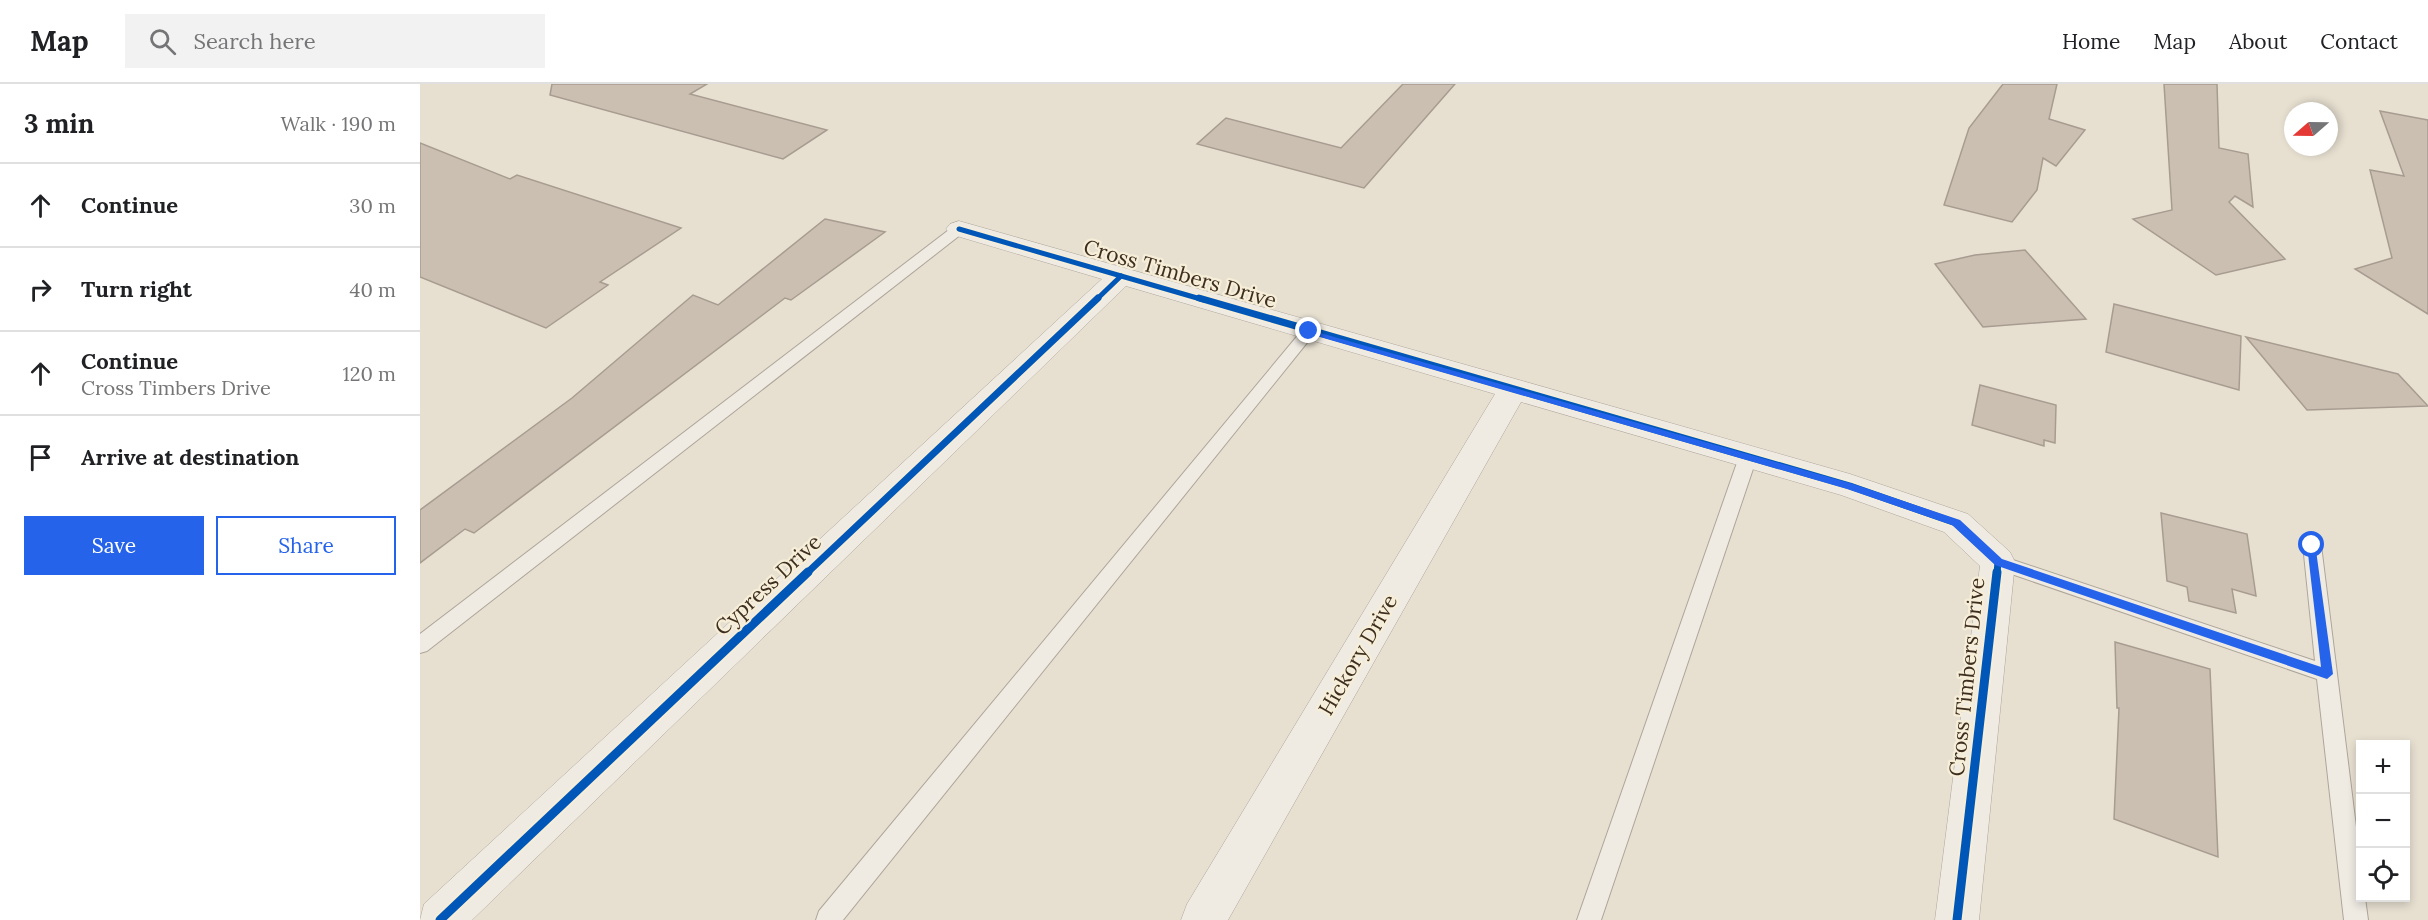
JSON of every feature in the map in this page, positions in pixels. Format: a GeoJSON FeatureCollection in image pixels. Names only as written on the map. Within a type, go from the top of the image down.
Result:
{"type":"FeatureCollection","features":[{"type":"Feature","properties":{"kind":"street","name":"Cross Timbers Drive"},"geometry":{"type":"LineString","coordinates":[[959,229],[1850,486],[1956,523],[1998,562],[1957,920]]}},
{"type":"Feature","properties":{"kind":"street","name":"Cypress Drive"},"geometry":{"type":"LineString","coordinates":[[440,920],[1121,276]]}},
{"type":"Feature","properties":{"kind":"street","name":"Hickory Drive"},"geometry":{"type":"LineString","coordinates":[[1203,920],[1513,389]]}},
{"type":"Feature","properties":{"kind":"lane"},"geometry":{"type":"LineString","coordinates":[[420,645],[959,229]]}},
{"type":"Feature","properties":{"kind":"lane"},"geometry":{"type":"LineString","coordinates":[[828,920],[1309,331]]}},
{"type":"Feature","properties":{"kind":"lane"},"geometry":{"type":"LineString","coordinates":[[1589,920],[1748,457]]}},
{"type":"Feature","properties":{"kind":"lane"},"geometry":{"type":"LineString","coordinates":[[2312,545],[2356,920]]}},
{"type":"Feature","properties":{"kind":"lane"},"geometry":{"type":"LineString","coordinates":[[1998,562],[2327,674]]}},
{"type":"Feature","properties":{"kind":"building"},"geometry":{"type":"Polygon","coordinates":[[[552,84],[707,84],[690,94],[827,130],[783,159],[550,95],[552,84]]]}},
{"type":"Feature","properties":{"kind":"building"},"geometry":{"type":"Polygon","coordinates":[[[1403,84],[1455,84],[1364,188],[1197,144],[1226,118],[1341,148],[1403,84]]]}},
{"type":"Feature","properties":{"kind":"building"},"geometry":{"type":"Polygon","coordinates":[[[2003,84],[2057,84],[2049,119],[2085,130],[2056,166],[2043,158],[2037,190],[2012,222],[1944,205],[1969,128],[2003,84]]]}},
{"type":"Feature","properties":{"kind":"building"},"geometry":{"type":"Polygon","coordinates":[[[2164,84],[2217,84],[2219,148],[2248,154],[2253,207],[2235,196],[2229,202],[2285,259],[2216,275],[2133,219],[2172,210],[2164,84]]]}},
{"type":"Feature","properties":{"kind":"building"},"geometry":{"type":"Polygon","coordinates":[[[2380,111],[2428,120],[2428,314],[2355,269],[2392,258],[2370,170],[2404,176],[2380,111]]]}},
{"type":"Feature","properties":{"kind":"building"},"geometry":{"type":"Polygon","coordinates":[[[420,143],[510,179],[517,175],[681,228],[600,282],[608,285],[546,328],[420,277],[420,143]]]}},
{"type":"Feature","properties":{"kind":"building"},"geometry":{"type":"Polygon","coordinates":[[[825,219],[885,232],[791,300],[785,298],[474,533],[465,529],[420,563],[420,510],[572,398],[693,295],[718,305],[825,219]]]}},
{"type":"Feature","properties":{"kind":"building"},"geometry":{"type":"Polygon","coordinates":[[[2025,250],[2086,319],[1983,327],[1935,264],[1975,255],[2025,250]]]}},
{"type":"Feature","properties":{"kind":"building"},"geometry":{"type":"Polygon","coordinates":[[[2114,304],[2241,336],[2239,390],[2106,352],[2114,304]]]}},
{"type":"Feature","properties":{"kind":"building"},"geometry":{"type":"Polygon","coordinates":[[[2246,337],[2398,374],[2428,406],[2307,410],[2246,337]]]}},
{"type":"Feature","properties":{"kind":"building"},"geometry":{"type":"Polygon","coordinates":[[[1980,385],[2056,405],[2055,443],[2044,440],[2044,446],[1972,425],[1980,385]]]}},
{"type":"Feature","properties":{"kind":"building"},"geometry":{"type":"Polygon","coordinates":[[[2161,513],[2247,534],[2256,596],[2232,589],[2236,613],[2189,601],[2187,587],[2167,581],[2161,513]]]}},
{"type":"Feature","properties":{"kind":"building"},"geometry":{"type":"Polygon","coordinates":[[[2115,642],[2210,669],[2218,857],[2114,819],[2119,708],[2117,708],[2115,642]]]}},
{"type":"Feature","properties":{"kind":"cycle path"},"geometry":{"type":"LineString","coordinates":[[959,229],[1850,486],[1956,523],[1998,562],[1957,920]]}},
{"type":"Feature","properties":{"kind":"cycle path"},"geometry":{"type":"LineString","coordinates":[[440,920],[1121,276]]}},
{"type":"Feature","properties":{"kind":"route"},"geometry":{"type":"LineString","coordinates":[[1309,331],[1850,486],[1956,523],[1998,562],[2327,674],[2312,545]]}}]}
